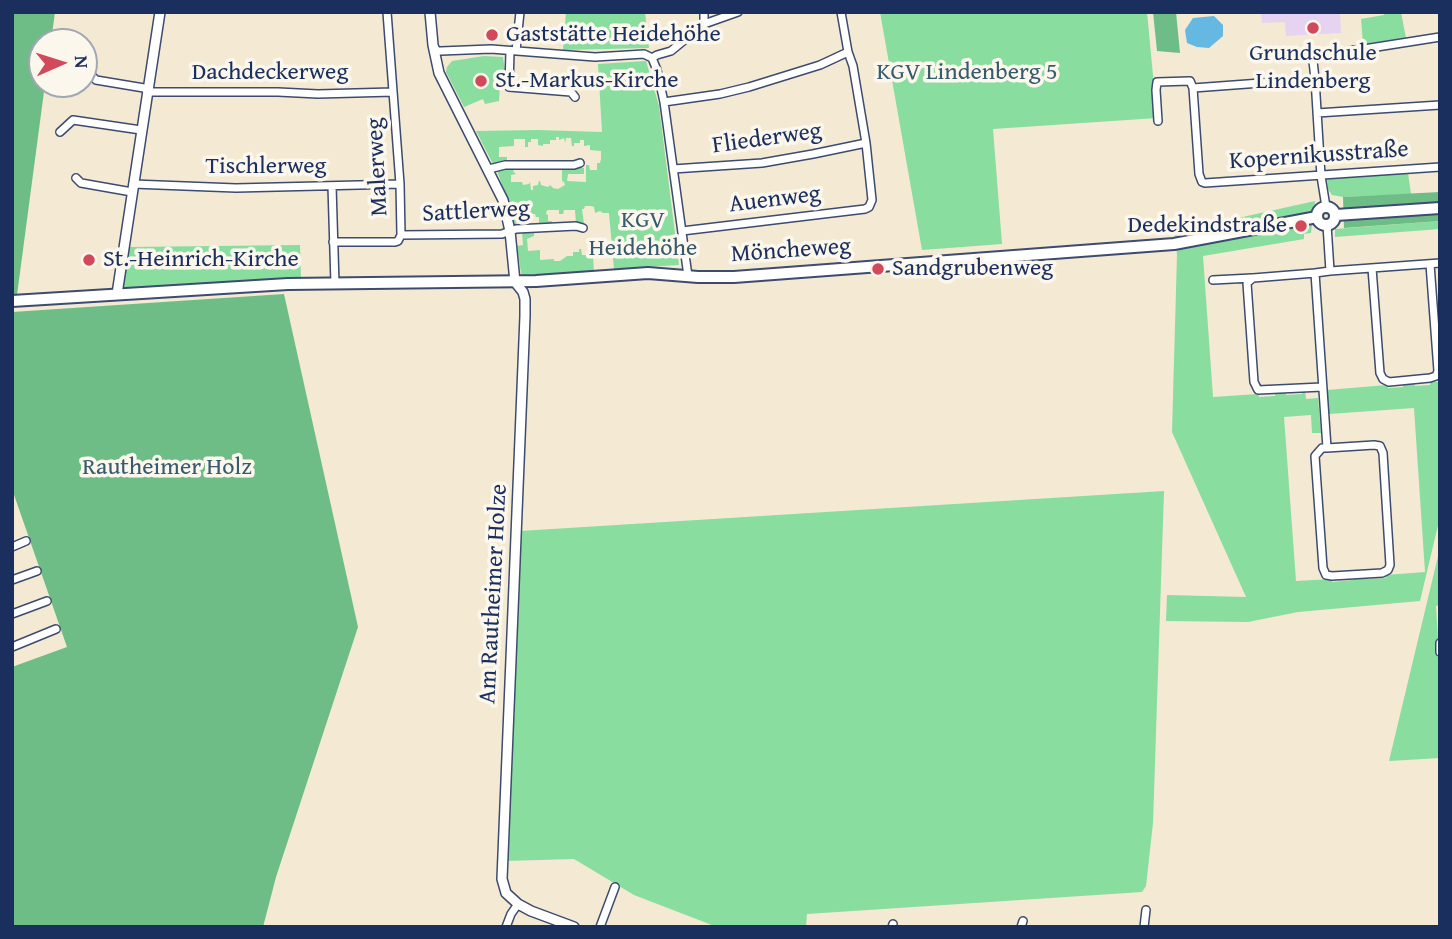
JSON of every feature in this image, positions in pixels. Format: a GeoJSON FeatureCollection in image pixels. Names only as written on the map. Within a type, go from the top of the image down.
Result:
{"type":"FeatureCollection","features":[{"type":"Feature","properties":{"kind":"main road"},"geometry":{"type":"LineString","coordinates":[[1326,207],[1332,209],[1336,215],[1333,222],[1327,225],[1321,223],[1317,217],[1318,211],[1326,207]]}},
{"type":"Feature","properties":{"kind":"main road"},"geometry":{"type":"LineString","coordinates":[[1336,215],[1440,208]]}},
{"type":"Feature","properties":{"kind":"main road","name":"Möncheweg"},"geometry":{"type":"LineString","coordinates":[[12,301],[272,284],[515,282],[648,273],[734,277],[1177,244],[1317,217]]}},
{"type":"Feature","properties":{"kind":"street"},"geometry":{"type":"LineString","coordinates":[[117,294],[160,12]]}},
{"type":"Feature","properties":{"kind":"street","name":"Malerweg"},"geometry":{"type":"LineString","coordinates":[[387,12],[400,184],[401,235]]}},
{"type":"Feature","properties":{"kind":"street","name":"Am Rautheimer Holze"},"geometry":{"type":"LineString","coordinates":[[430,12],[439,73],[503,200],[510,231],[515,282],[523,292],[526,316],[501,870],[503,887],[518,904]]}},
{"type":"Feature","properties":{"kind":"street"},"geometry":{"type":"LineString","coordinates":[[520,12],[509,87],[571,92],[575,97]]}},
{"type":"Feature","properties":{"kind":"street"},"geometry":{"type":"LineString","coordinates":[[704,12],[704,24]]}},
{"type":"Feature","properties":{"kind":"street"},"geometry":{"type":"LineString","coordinates":[[652,58],[671,51],[704,24],[738,12]]}},
{"type":"Feature","properties":{"kind":"street"},"geometry":{"type":"LineString","coordinates":[[841,12],[866,143]]}},
{"type":"Feature","properties":{"kind":"street"},"geometry":{"type":"LineString","coordinates":[[1326,207],[1321,176],[1313,61],[1321,54],[1440,37]]}},
{"type":"Feature","properties":{"kind":"street"},"geometry":{"type":"LineString","coordinates":[[433,45],[437,51],[482,49],[595,57],[650,55],[657,70],[664,102],[688,276]]}},
{"type":"Feature","properties":{"kind":"street"},"geometry":{"type":"LineString","coordinates":[[664,102],[720,94],[758,84],[820,65],[848,52]]}},
{"type":"Feature","properties":{"kind":"street"},"geometry":{"type":"LineString","coordinates":[[1158,121],[1157,82],[1190,81],[1193,88],[1315,79]]}},
{"type":"Feature","properties":{"kind":"street","name":"Dachdeckerweg"},"geometry":{"type":"LineString","coordinates":[[98,80],[144,88],[147,91],[318,94],[393,92]]}},
{"type":"Feature","properties":{"kind":"street","name":"Kopernikusstraße"},"geometry":{"type":"LineString","coordinates":[[1193,88],[1199,174],[1202,182],[1440,167]]}},
{"type":"Feature","properties":{"kind":"street"},"geometry":{"type":"LineString","coordinates":[[1317,113],[1440,105]]}},
{"type":"Feature","properties":{"kind":"street"},"geometry":{"type":"LineString","coordinates":[[60,132],[73,120],[141,130]]}},
{"type":"Feature","properties":{"kind":"street","name":"Fliederweg"},"geometry":{"type":"LineString","coordinates":[[673,169],[762,163],[866,143]]}},
{"type":"Feature","properties":{"kind":"street","name":"Auenweg"},"geometry":{"type":"LineString","coordinates":[[682,231],[865,209],[870,204],[872,194],[866,143]]}},
{"type":"Feature","properties":{"kind":"street"},"geometry":{"type":"LineString","coordinates":[[488,169],[505,165],[580,163]]}},
{"type":"Feature","properties":{"kind":"street","name":"Tischlerweg"},"geometry":{"type":"LineString","coordinates":[[76,178],[81,183],[132,188],[400,184]]}},
{"type":"Feature","properties":{"kind":"street"},"geometry":{"type":"LineString","coordinates":[[332,186],[335,284]]}},
{"type":"Feature","properties":{"kind":"street"},"geometry":{"type":"LineString","coordinates":[[1327,225],[1330,271]]}},
{"type":"Feature","properties":{"kind":"street","name":"Sattlerweg"},"geometry":{"type":"LineString","coordinates":[[333,242],[395,242],[401,235],[502,234],[516,229],[576,226],[583,228]]}},
{"type":"Feature","properties":{"kind":"street"},"geometry":{"type":"LineString","coordinates":[[1213,280],[1440,263]]}},
{"type":"Feature","properties":{"kind":"street"},"geometry":{"type":"LineString","coordinates":[[1372,268],[1380,373],[1383,379],[1389,382],[1430,378],[1436,376],[1438,371],[1430,264]]}},
{"type":"Feature","properties":{"kind":"street"},"geometry":{"type":"LineString","coordinates":[[1315,273],[1327,448]]}},
{"type":"Feature","properties":{"kind":"street"},"geometry":{"type":"LineString","coordinates":[[1253,278],[1247,283],[1254,382],[1258,390],[1322,387]]}},
{"type":"Feature","properties":{"kind":"street"},"geometry":{"type":"LineString","coordinates":[[1380,446],[1390,565],[1388,570],[1382,573],[1326,575],[1323,568],[1315,456],[1322,448],[1327,448],[1380,446]]}},
{"type":"Feature","properties":{"kind":"street"},"geometry":{"type":"LineString","coordinates":[[12,547],[26,541]]}},
{"type":"Feature","properties":{"kind":"street"},"geometry":{"type":"LineString","coordinates":[[12,580],[37,571]]}},
{"type":"Feature","properties":{"kind":"street"},"geometry":{"type":"LineString","coordinates":[[12,614],[47,601]]}},
{"type":"Feature","properties":{"kind":"street"},"geometry":{"type":"LineString","coordinates":[[12,647],[56,629]]}},
{"type":"Feature","properties":{"kind":"street"},"geometry":{"type":"LineString","coordinates":[[1440,643],[1440,652]]}},
{"type":"Feature","properties":{"kind":"street"},"geometry":{"type":"LineString","coordinates":[[600,927],[615,887]]}},
{"type":"Feature","properties":{"kind":"street"},"geometry":{"type":"LineString","coordinates":[[506,927],[518,904],[574,927]]}},
{"type":"Feature","properties":{"kind":"street"},"geometry":{"type":"LineString","coordinates":[[1144,927],[1146,910]]}},
{"type":"Feature","properties":{"kind":"shaded area","name":"Grundschule Lindenberg"},"geometry":{"type":"Polygon","coordinates":[[[1261,12],[1340,12],[1341,33],[1286,36],[1285,22],[1262,23],[1261,12]]]}},
{"type":"Feature","properties":{"kind":"green space"},"geometry":{"type":"Polygon","coordinates":[[[12,12],[55,12],[53,28],[28,28],[28,98],[43,98],[17,295],[12,296],[12,12]]]}},
{"type":"Feature","properties":{"kind":"green space"},"geometry":{"type":"Polygon","coordinates":[[[566,12],[645,12],[649,48],[563,50],[566,12]]]}},
{"type":"Feature","properties":{"kind":"green space","name":"KGV Lindenberg 5"},"geometry":{"type":"Polygon","coordinates":[[[880,12],[1147,12],[1157,118],[993,129],[1002,244],[922,250],[880,12]]]}},
{"type":"Feature","properties":{"kind":"green space"},"geometry":{"type":"Polygon","coordinates":[[[1153,12],[1176,12],[1180,53],[1157,51],[1153,12]]]}},
{"type":"Feature","properties":{"kind":"green space"},"geometry":{"type":"Polygon","coordinates":[[[1384,12],[1401,12],[1406,38],[1363,44],[1361,19],[1384,15],[1384,12]]]}},
{"type":"Feature","properties":{"kind":"green space"},"geometry":{"type":"Polygon","coordinates":[[[484,56],[503,57],[504,85],[500,85],[499,101],[485,104],[483,99],[464,107],[446,72],[447,67],[452,61],[484,56]]]}},
{"type":"Feature","properties":{"kind":"green space","name":"KGV Heidehöhe"},"geometry":{"type":"Polygon","coordinates":[[[646,61],[659,106],[679,265],[614,269],[609,213],[595,213],[594,207],[591,206],[582,209],[584,224],[576,224],[575,210],[564,210],[563,214],[559,214],[559,210],[547,210],[548,221],[552,221],[552,225],[533,226],[539,224],[539,217],[526,214],[525,218],[521,218],[521,211],[516,211],[517,227],[514,227],[497,171],[515,168],[513,172],[516,174],[511,175],[511,182],[522,182],[523,185],[530,182],[531,190],[539,181],[541,185],[558,189],[565,185],[562,181],[562,168],[584,168],[584,174],[568,174],[567,181],[586,182],[586,165],[589,165],[590,170],[597,170],[601,151],[590,150],[590,145],[584,146],[584,140],[572,146],[571,138],[566,138],[565,143],[564,138],[559,140],[559,137],[556,137],[556,140],[550,140],[550,144],[543,146],[538,145],[538,139],[531,139],[528,147],[525,147],[525,139],[514,139],[514,146],[499,147],[499,157],[507,157],[507,163],[493,164],[476,131],[602,132],[598,64],[646,61]]]}},
{"type":"Feature","properties":{"kind":"green space"},"geometry":{"type":"Polygon","coordinates":[[[1408,173],[1411,194],[1343,197],[1332,195],[1328,189],[1327,179],[1408,173]]]}},
{"type":"Feature","properties":{"kind":"green space"},"geometry":{"type":"Polygon","coordinates":[[[1440,192],[1440,221],[1344,228],[1343,197],[1440,192]]]}},
{"type":"Feature","properties":{"kind":"green space"},"geometry":{"type":"Polygon","coordinates":[[[1315,201],[1311,233],[1304,234],[1304,239],[1203,256],[1213,397],[1258,394],[1259,397],[1275,396],[1275,393],[1302,394],[1302,391],[1305,391],[1306,399],[1318,398],[1321,433],[1312,433],[1311,415],[1284,417],[1296,581],[1332,579],[1332,582],[1425,572],[1414,408],[1329,414],[1327,390],[1387,385],[1388,388],[1403,387],[1404,384],[1415,386],[1440,382],[1440,517],[1420,601],[1298,612],[1248,622],[1166,621],[1167,595],[1246,597],[1172,432],[1177,255],[1175,232],[1315,201]]]}},
{"type":"Feature","properties":{"kind":"green space"},"geometry":{"type":"Polygon","coordinates":[[[1440,221],[1440,229],[1335,237],[1335,229],[1440,221]]]}},
{"type":"Feature","properties":{"kind":"green space"},"geometry":{"type":"Polygon","coordinates":[[[534,231],[534,236],[527,239],[528,251],[540,250],[540,260],[560,261],[567,256],[573,256],[573,252],[579,252],[581,249],[582,255],[593,255],[594,273],[523,276],[517,246],[523,245],[522,232],[534,231]]]}},
{"type":"Feature","properties":{"kind":"green space"},"geometry":{"type":"Polygon","coordinates":[[[300,245],[301,279],[123,290],[122,287],[129,247],[300,245]]]}},
{"type":"Feature","properties":{"kind":"green space","name":"Rautheimer Holz"},"geometry":{"type":"Polygon","coordinates":[[[284,294],[358,627],[276,877],[263,927],[12,927],[12,667],[67,647],[12,489],[12,312],[284,294]]]}},
{"type":"Feature","properties":{"kind":"green space"},"geometry":{"type":"Polygon","coordinates":[[[1164,491],[1153,823],[1146,886],[1142,892],[807,914],[806,927],[717,927],[634,895],[574,859],[505,861],[520,531],[1164,491]]]}},
{"type":"Feature","properties":{"kind":"green space"},"geometry":{"type":"Polygon","coordinates":[[[1440,548],[1440,605],[1436,606],[1440,673],[1440,758],[1389,761],[1440,548]]]}},
{"type":"Feature","properties":{"kind":"water"},"geometry":{"type":"Polygon","coordinates":[[[1214,16],[1223,25],[1223,36],[1209,48],[1187,43],[1185,30],[1193,18],[1214,16]]]}},
{"type":"Feature","properties":{"kind":"place","name":"Grundschule Lindenberg"},"geometry":{"type":"Point","coordinates":[1313,28]}},
{"type":"Feature","properties":{"kind":"place","name":"Gaststätte Heidehöhe"},"geometry":{"type":"Point","coordinates":[492,35]}},
{"type":"Feature","properties":{"kind":"place","name":"St.-Markus-Kirche"},"geometry":{"type":"Point","coordinates":[481,81]}},
{"type":"Feature","properties":{"kind":"place","name":"Dedekindstraße"},"geometry":{"type":"Point","coordinates":[1301,226]}},
{"type":"Feature","properties":{"kind":"place","name":"St.-Heinrich-Kirche"},"geometry":{"type":"Point","coordinates":[89,260]}},
{"type":"Feature","properties":{"kind":"place","name":"Sandgrubenweg"},"geometry":{"type":"Point","coordinates":[878,269]}}]}
